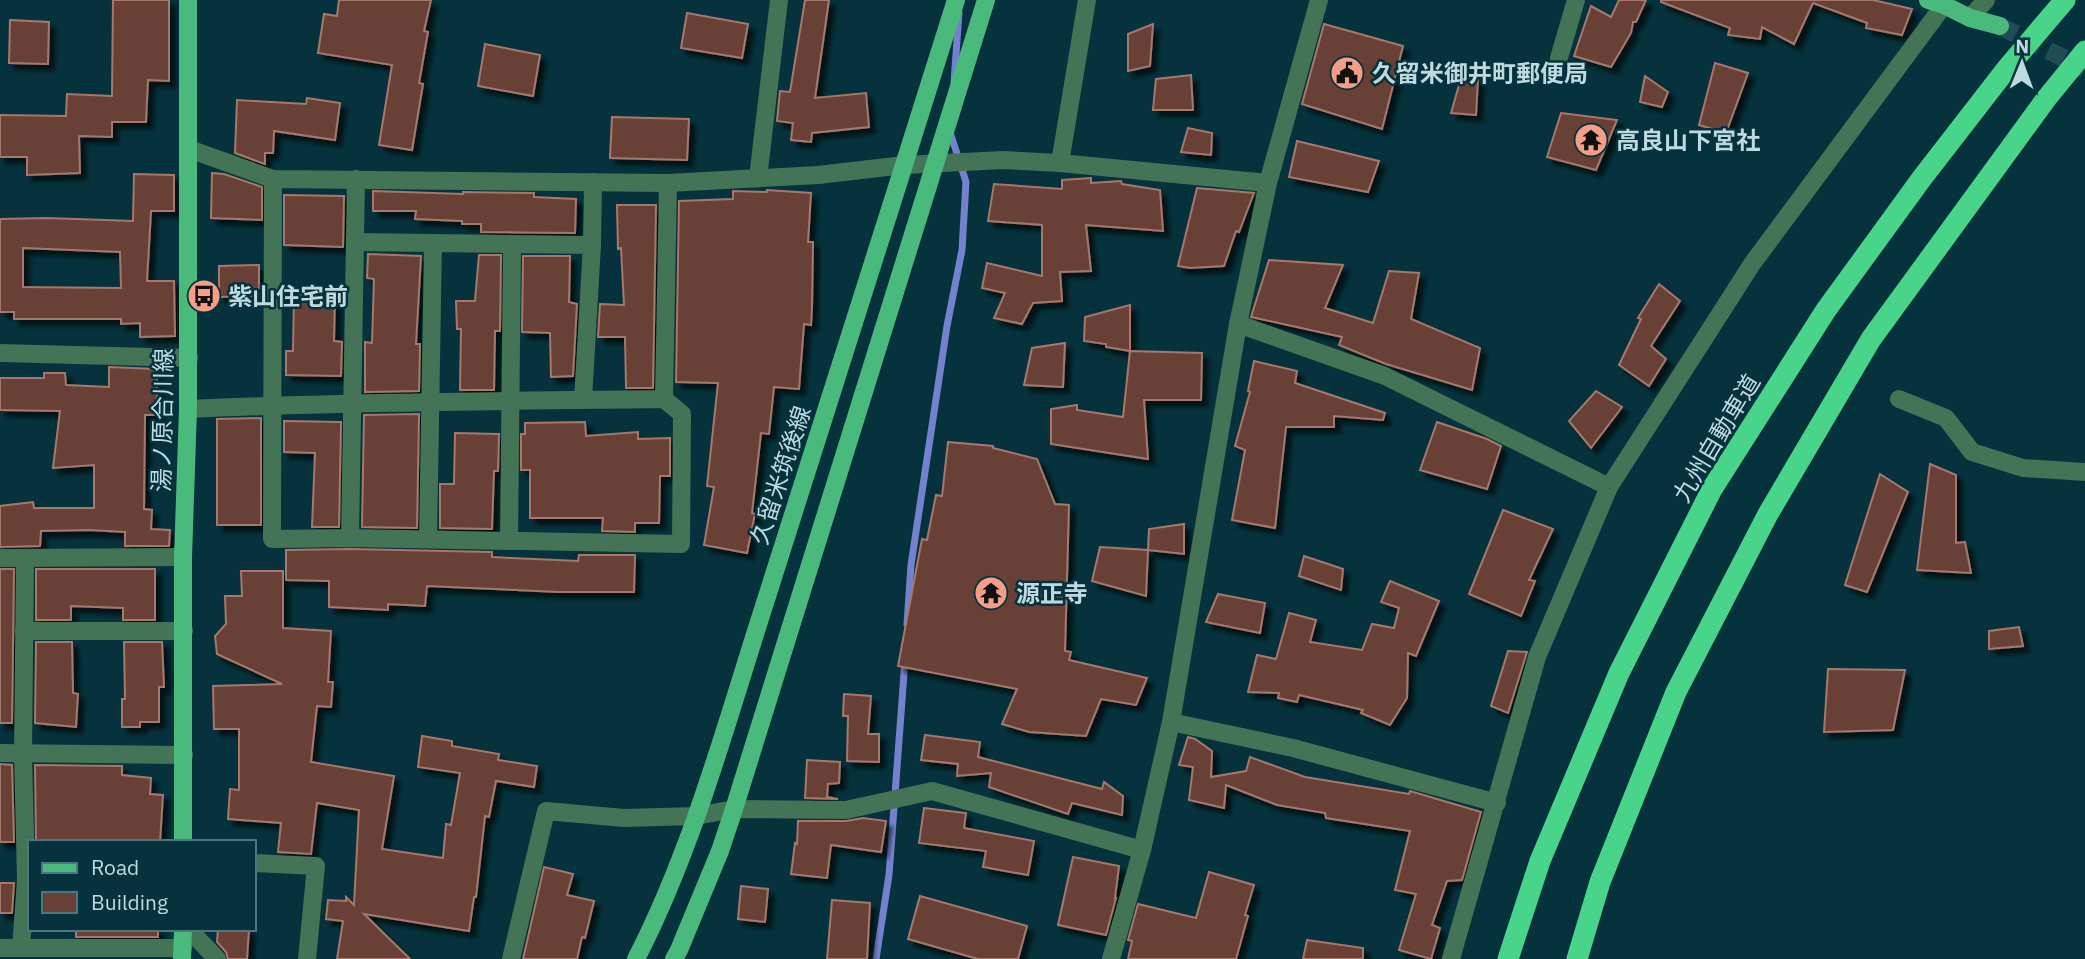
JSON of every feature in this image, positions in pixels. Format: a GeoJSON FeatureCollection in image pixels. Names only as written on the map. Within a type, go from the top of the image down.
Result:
{"type":"FeatureCollection","features":[{"type":"Feature","properties":{"kind":"highway","name":"九州自動車道"},"geometry":{"type":"LineString","coordinates":[[1508,959],[1540,862],[1619,673],[1712,489],[1826,310],[1930,168],[2008,67],[2065,0]]}},
{"type":"Feature","properties":{"kind":"highway"},"geometry":{"type":"LineString","coordinates":[[1577,959],[1600,882],[1676,692],[1768,514],[1871,339],[2046,99],[2085,51]]}},
{"type":"Feature","properties":{"kind":"main road","name":"湯ノ原合川線"},"geometry":{"type":"LineString","coordinates":[[183,840],[183,557],[189,358],[188,0]]}},
{"type":"Feature","properties":{"kind":"main road","name":"久留米筑後線"},"geometry":{"type":"LineString","coordinates":[[636,959],[656,921],[696,816],[956,0]]}},
{"type":"Feature","properties":{"kind":"main road"},"geometry":{"type":"LineString","coordinates":[[674,959],[720,850],[734,809],[933,163],[986,0]]}},
{"type":"Feature","properties":{"kind":"main road"},"geometry":{"type":"LineString","coordinates":[[1936,3],[1970,18],[2000,26]]}},
{"type":"Feature","properties":{"kind":"street"},"geometry":{"type":"LineString","coordinates":[[758,178],[779,0]]}},
{"type":"Feature","properties":{"kind":"street"},"geometry":{"type":"LineString","coordinates":[[1060,163],[1087,0]]}},
{"type":"Feature","properties":{"kind":"street"},"geometry":{"type":"LineString","coordinates":[[1111,959],[1142,850],[1171,722],[1238,324],[1268,183],[1319,0]]}},
{"type":"Feature","properties":{"kind":"street"},"geometry":{"type":"LineString","coordinates":[[1559,58],[1576,0]]}},
{"type":"Feature","properties":{"kind":"street"},"geometry":{"type":"LineString","coordinates":[[1970,18],[1986,0]]}},
{"type":"Feature","properties":{"kind":"street"},"geometry":{"type":"LineString","coordinates":[[1451,959],[1537,657],[1609,487],[1752,264],[1936,3]]}},
{"type":"Feature","properties":{"kind":"street"},"geometry":{"type":"LineString","coordinates":[[189,149],[273,179],[667,183],[818,175],[904,165],[1003,160],[1268,183]]}},
{"type":"Feature","properties":{"kind":"street"},"geometry":{"type":"LineString","coordinates":[[188,409],[273,405],[352,403],[664,399],[682,414],[681,544],[272,539],[273,405],[273,179]]}},
{"type":"Feature","properties":{"kind":"street"},"geometry":{"type":"LineString","coordinates":[[350,538],[356,179]]}},
{"type":"Feature","properties":{"kind":"street"},"geometry":{"type":"LineString","coordinates":[[583,400],[593,182]]}},
{"type":"Feature","properties":{"kind":"street"},"geometry":{"type":"LineString","coordinates":[[664,399],[667,183]]}},
{"type":"Feature","properties":{"kind":"street"},"geometry":{"type":"LineString","coordinates":[[355,242],[592,245]]}},
{"type":"Feature","properties":{"kind":"street"},"geometry":{"type":"LineString","coordinates":[[428,539],[433,243]]}},
{"type":"Feature","properties":{"kind":"street"},"geometry":{"type":"LineString","coordinates":[[509,541],[512,245]]}},
{"type":"Feature","properties":{"kind":"street"},"geometry":{"type":"LineString","coordinates":[[1238,324],[1385,376],[1609,487]]}},
{"type":"Feature","properties":{"kind":"street"},"geometry":{"type":"LineString","coordinates":[[0,353],[189,358]]}},
{"type":"Feature","properties":{"kind":"street"},"geometry":{"type":"LineString","coordinates":[[1899,399],[1945,418],[1972,452],[2023,468],[2085,472]]}},
{"type":"Feature","properties":{"kind":"street"},"geometry":{"type":"LineString","coordinates":[[0,558],[183,557]]}},
{"type":"Feature","properties":{"kind":"street"},"geometry":{"type":"LineString","coordinates":[[21,948],[28,880],[23,754],[25,558]]}},
{"type":"Feature","properties":{"kind":"street"},"geometry":{"type":"LineString","coordinates":[[24,631],[184,631]]}},
{"type":"Feature","properties":{"kind":"street"},"geometry":{"type":"LineString","coordinates":[[1171,722],[1293,748],[1497,803]]}},
{"type":"Feature","properties":{"kind":"street"},"geometry":{"type":"LineString","coordinates":[[0,753],[184,755]]}},
{"type":"Feature","properties":{"kind":"street"},"geometry":{"type":"LineString","coordinates":[[511,959],[547,811],[624,818],[696,816],[734,809],[846,810],[932,791],[1142,850]]}},
{"type":"Feature","properties":{"kind":"street"},"geometry":{"type":"LineString","coordinates":[[256,863],[316,866],[307,959]]}},
{"type":"Feature","properties":{"kind":"street"},"geometry":{"type":"LineString","coordinates":[[0,948],[183,943],[197,938],[217,959]]}},
{"type":"Feature","properties":{"kind":"building"},"geometry":{"type":"Polygon","coordinates":[[[113,0],[169,0],[169,81],[148,80],[146,122],[112,122],[112,137],[79,136],[80,173],[27,175],[27,157],[0,157],[0,115],[66,116],[67,94],[112,96],[113,0]]]}},
{"type":"Feature","properties":{"kind":"building"},"geometry":{"type":"Polygon","coordinates":[[[339,0],[431,0],[424,31],[428,32],[419,83],[423,84],[412,150],[379,145],[392,65],[318,53],[324,14],[337,16],[339,0]]]}},
{"type":"Feature","properties":{"kind":"building"},"geometry":{"type":"Polygon","coordinates":[[[805,0],[829,0],[815,98],[866,93],[869,127],[812,133],[811,142],[791,140],[793,123],[777,121],[780,91],[790,92],[805,0]]]}},
{"type":"Feature","properties":{"kind":"building"},"geometry":{"type":"Polygon","coordinates":[[[1619,0],[1646,0],[1611,67],[1574,56],[1591,6],[1611,17],[1619,0]]]}},
{"type":"Feature","properties":{"kind":"building"},"geometry":{"type":"Polygon","coordinates":[[[1661,0],[1873,0],[1912,9],[1902,35],[1866,28],[1867,23],[1813,3],[1794,44],[1762,27],[1760,39],[1728,35],[1730,28],[1661,0]]]}},
{"type":"Feature","properties":{"kind":"building"},"geometry":{"type":"Polygon","coordinates":[[[687,13],[748,24],[742,58],[681,48],[687,13]]]}},
{"type":"Feature","properties":{"kind":"building"},"geometry":{"type":"Polygon","coordinates":[[[10,20],[49,22],[48,64],[9,63],[10,20]]]}},
{"type":"Feature","properties":{"kind":"building"},"geometry":{"type":"Polygon","coordinates":[[[1153,24],[1150,66],[1128,71],[1128,34],[1153,24]]]}},
{"type":"Feature","properties":{"kind":"building","name":"久留米御井町郵便局"},"geometry":{"type":"Polygon","coordinates":[[[1324,24],[1403,46],[1382,129],[1302,104],[1324,24]]]}},
{"type":"Feature","properties":{"kind":"building"},"geometry":{"type":"Polygon","coordinates":[[[485,44],[540,55],[533,96],[478,86],[485,44]]]}},
{"type":"Feature","properties":{"kind":"building"},"geometry":{"type":"Polygon","coordinates":[[[1715,63],[1748,73],[1726,133],[1699,125],[1715,63]]]}},
{"type":"Feature","properties":{"kind":"building"},"geometry":{"type":"Polygon","coordinates":[[[1191,75],[1193,110],[1153,110],[1156,79],[1191,75]]]}},
{"type":"Feature","properties":{"kind":"building"},"geometry":{"type":"Polygon","coordinates":[[[1645,76],[1668,92],[1662,107],[1640,102],[1645,76]]]}},
{"type":"Feature","properties":{"kind":"building"},"geometry":{"type":"Polygon","coordinates":[[[1461,78],[1478,79],[1476,115],[1451,113],[1461,78]]]}},
{"type":"Feature","properties":{"kind":"building"},"geometry":{"type":"Polygon","coordinates":[[[307,98],[340,103],[335,140],[274,131],[273,153],[265,153],[265,164],[235,153],[237,100],[306,104],[307,98]]]}},
{"type":"Feature","properties":{"kind":"building"},"geometry":{"type":"Polygon","coordinates":[[[1561,113],[1617,120],[1596,170],[1547,157],[1561,113]]]}},
{"type":"Feature","properties":{"kind":"building"},"geometry":{"type":"Polygon","coordinates":[[[612,117],[689,119],[687,160],[610,158],[612,117]]]}},
{"type":"Feature","properties":{"kind":"building"},"geometry":{"type":"Polygon","coordinates":[[[1188,128],[1212,133],[1211,155],[1181,152],[1188,128]]]}},
{"type":"Feature","properties":{"kind":"building"},"geometry":{"type":"Polygon","coordinates":[[[1297,141],[1379,161],[1368,192],[1289,177],[1297,141]]]}},
{"type":"Feature","properties":{"kind":"building"},"geometry":{"type":"Polygon","coordinates":[[[212,173],[224,174],[262,187],[262,220],[211,218],[212,173]]]}},
{"type":"Feature","properties":{"kind":"building"},"geometry":{"type":"Polygon","coordinates":[[[134,174],[174,175],[174,211],[151,211],[147,281],[174,281],[175,336],[140,337],[140,323],[121,324],[121,319],[14,319],[14,312],[0,312],[0,219],[133,221],[134,174]],[[23,248],[23,287],[121,288],[120,252],[23,248]]]}},
{"type":"Feature","properties":{"kind":"building"},"geometry":{"type":"Polygon","coordinates":[[[1091,178],[1091,183],[1121,181],[1122,184],[1160,190],[1163,231],[1086,225],[1091,271],[1060,272],[1062,301],[1033,303],[1022,324],[994,318],[1005,293],[982,288],[987,263],[1042,276],[1042,225],[988,221],[994,184],[1062,189],[1062,180],[1091,178]]]}},
{"type":"Feature","properties":{"kind":"building"},"geometry":{"type":"Polygon","coordinates":[[[1197,188],[1254,193],[1239,232],[1236,231],[1224,266],[1178,266],[1197,188]]]}},
{"type":"Feature","properties":{"kind":"building"},"geometry":{"type":"Polygon","coordinates":[[[373,191],[534,193],[534,197],[576,199],[575,233],[481,232],[481,224],[415,219],[416,211],[373,211],[373,191]]]}},
{"type":"Feature","properties":{"kind":"building"},"geometry":{"type":"Polygon","coordinates":[[[733,191],[811,193],[808,242],[813,242],[812,307],[811,325],[804,324],[799,389],[774,387],[769,434],[761,433],[752,513],[755,514],[747,553],[704,545],[714,487],[707,486],[718,383],[676,382],[679,201],[733,199],[733,191]]]}},
{"type":"Feature","properties":{"kind":"building"},"geometry":{"type":"Polygon","coordinates":[[[284,195],[344,196],[343,247],[284,245],[284,195]]]}},
{"type":"Feature","properties":{"kind":"building"},"geometry":{"type":"Polygon","coordinates":[[[617,205],[656,205],[653,388],[626,388],[625,337],[598,337],[600,304],[624,305],[617,205]]]}},
{"type":"Feature","properties":{"kind":"building"},"geometry":{"type":"Polygon","coordinates":[[[368,254],[421,256],[416,344],[420,344],[419,391],[365,392],[365,342],[372,343],[374,279],[367,278],[368,254]]]}},
{"type":"Feature","properties":{"kind":"building"},"geometry":{"type":"Polygon","coordinates":[[[479,255],[501,255],[500,331],[495,331],[494,390],[460,390],[461,329],[457,329],[456,301],[475,301],[479,255]]]}},
{"type":"Feature","properties":{"kind":"building"},"geometry":{"type":"Polygon","coordinates":[[[523,256],[570,256],[569,302],[577,304],[573,376],[551,377],[550,333],[522,332],[523,256]]]}},
{"type":"Feature","properties":{"kind":"building"},"geometry":{"type":"Polygon","coordinates":[[[1269,260],[1343,265],[1325,308],[1373,323],[1389,271],[1419,273],[1411,319],[1480,348],[1472,390],[1386,364],[1339,345],[1342,337],[1251,317],[1269,260]]]}},
{"type":"Feature","properties":{"kind":"building"},"geometry":{"type":"Polygon","coordinates":[[[259,265],[259,296],[219,297],[219,266],[259,265]]]}},
{"type":"Feature","properties":{"kind":"building"},"geometry":{"type":"Polygon","coordinates":[[[1659,284],[1680,301],[1651,346],[1666,359],[1649,386],[1619,365],[1641,319],[1638,318],[1659,284]]]}},
{"type":"Feature","properties":{"kind":"building"},"geometry":{"type":"Polygon","coordinates":[[[294,295],[335,296],[334,341],[342,342],[341,376],[286,375],[286,351],[293,351],[294,295]]]}},
{"type":"Feature","properties":{"kind":"building"},"geometry":{"type":"Polygon","coordinates":[[[1130,305],[1130,351],[1084,341],[1085,317],[1130,305]]]}},
{"type":"Feature","properties":{"kind":"building"},"geometry":{"type":"Polygon","coordinates":[[[1065,343],[1063,387],[1024,385],[1032,348],[1065,343]]]}},
{"type":"Feature","properties":{"kind":"building"},"geometry":{"type":"Polygon","coordinates":[[[1130,351],[1202,353],[1201,400],[1144,400],[1148,459],[1051,444],[1051,409],[1077,405],[1077,410],[1123,417],[1130,351]]]}},
{"type":"Feature","properties":{"kind":"building"},"geometry":{"type":"Polygon","coordinates":[[[1254,361],[1297,371],[1295,383],[1385,413],[1383,420],[1334,416],[1334,427],[1286,427],[1275,528],[1232,520],[1245,450],[1235,446],[1250,392],[1248,391],[1254,361]]]}},
{"type":"Feature","properties":{"kind":"building"},"geometry":{"type":"Polygon","coordinates":[[[109,367],[157,369],[157,415],[145,415],[144,509],[152,510],[151,529],[170,530],[169,546],[125,546],[125,532],[89,530],[41,531],[40,546],[0,547],[0,506],[33,502],[34,508],[94,508],[94,465],[53,468],[60,411],[0,410],[0,378],[44,378],[44,373],[65,373],[66,385],[109,387],[109,367]]]}},
{"type":"Feature","properties":{"kind":"building"},"geometry":{"type":"Polygon","coordinates":[[[1596,391],[1622,407],[1591,448],[1569,421],[1596,391]]]}},
{"type":"Feature","properties":{"kind":"building"},"geometry":{"type":"Polygon","coordinates":[[[419,414],[417,528],[362,527],[364,415],[419,414]]]}},
{"type":"Feature","properties":{"kind":"building"},"geometry":{"type":"Polygon","coordinates":[[[261,418],[261,525],[217,525],[217,419],[261,418]]]}},
{"type":"Feature","properties":{"kind":"building"},"geometry":{"type":"Polygon","coordinates":[[[284,421],[341,422],[339,527],[312,527],[315,453],[284,452],[284,421]]]}},
{"type":"Feature","properties":{"kind":"building"},"geometry":{"type":"Polygon","coordinates":[[[585,422],[586,436],[638,432],[638,439],[670,438],[670,476],[660,476],[659,523],[635,523],[635,532],[602,531],[603,518],[530,518],[530,470],[521,470],[521,434],[525,434],[525,423],[585,422]]]}},
{"type":"Feature","properties":{"kind":"building"},"geometry":{"type":"Polygon","coordinates":[[[1437,422],[1501,446],[1487,489],[1420,470],[1437,422]]]}},
{"type":"Feature","properties":{"kind":"building"},"geometry":{"type":"Polygon","coordinates":[[[455,433],[499,434],[498,471],[494,471],[492,529],[440,528],[440,484],[454,484],[455,433]]]}},
{"type":"Feature","properties":{"kind":"building"},"geometry":{"type":"Polygon","coordinates":[[[948,442],[993,446],[1037,459],[1055,504],[1069,505],[1065,651],[1071,652],[1069,660],[1147,678],[1136,705],[1101,699],[1086,736],[1029,732],[1002,724],[1017,689],[898,666],[922,539],[927,540],[936,495],[942,496],[948,442]]]}},
{"type":"Feature","properties":{"kind":"building"},"geometry":{"type":"Polygon","coordinates":[[[1930,464],[1956,475],[1956,543],[1965,542],[1971,573],[1917,570],[1930,464]]]}},
{"type":"Feature","properties":{"kind":"building"},"geometry":{"type":"Polygon","coordinates":[[[1880,474],[1908,492],[1867,592],[1845,585],[1880,474]]]}},
{"type":"Feature","properties":{"kind":"building"},"geometry":{"type":"Polygon","coordinates":[[[1503,510],[1553,529],[1529,580],[1535,581],[1521,616],[1469,594],[1503,510]]]}},
{"type":"Feature","properties":{"kind":"building"},"geometry":{"type":"Polygon","coordinates":[[[1184,524],[1184,554],[1148,550],[1149,529],[1184,524]]]}},
{"type":"Feature","properties":{"kind":"building"},"geometry":{"type":"Polygon","coordinates":[[[1100,547],[1148,550],[1146,596],[1092,581],[1100,547]]]}},
{"type":"Feature","properties":{"kind":"building"},"geometry":{"type":"Polygon","coordinates":[[[286,550],[492,552],[492,557],[578,561],[579,555],[635,555],[634,592],[558,592],[427,586],[425,606],[388,604],[388,610],[329,607],[329,581],[286,580],[286,550]]]}},
{"type":"Feature","properties":{"kind":"building"},"geometry":{"type":"Polygon","coordinates":[[[1304,556],[1343,569],[1341,590],[1299,576],[1304,556]]]}},
{"type":"Feature","properties":{"kind":"building"},"geometry":{"type":"Polygon","coordinates":[[[0,569],[14,569],[12,723],[0,723],[0,569]]]}},
{"type":"Feature","properties":{"kind":"building"},"geometry":{"type":"Polygon","coordinates":[[[36,569],[155,569],[155,620],[123,620],[123,608],[71,606],[71,620],[36,620],[36,569]]]}},
{"type":"Feature","properties":{"kind":"building"},"geometry":{"type":"Polygon","coordinates":[[[241,571],[283,571],[283,628],[331,631],[328,682],[333,682],[331,707],[317,706],[311,762],[394,776],[382,849],[443,858],[446,824],[451,825],[460,773],[418,767],[422,736],[452,741],[452,746],[499,754],[498,760],[537,766],[534,787],[496,781],[489,817],[485,816],[476,897],[469,931],[364,914],[410,959],[337,959],[343,921],[326,919],[328,900],[346,901],[346,897],[354,905],[359,810],[317,803],[311,854],[278,852],[281,823],[228,819],[230,789],[239,790],[239,729],[214,729],[213,686],[282,684],[217,654],[215,636],[226,624],[225,596],[242,596],[241,571]]]}},
{"type":"Feature","properties":{"kind":"building"},"geometry":{"type":"Polygon","coordinates":[[[1390,581],[1439,601],[1416,656],[1408,653],[1407,698],[1390,725],[1361,713],[1363,710],[1299,695],[1297,702],[1278,698],[1279,693],[1248,692],[1257,655],[1276,659],[1289,613],[1316,620],[1310,642],[1362,650],[1372,624],[1394,628],[1399,608],[1381,602],[1390,581]]]}},
{"type":"Feature","properties":{"kind":"building"},"geometry":{"type":"Polygon","coordinates":[[[1218,594],[1265,603],[1260,633],[1206,622],[1218,594]]]}},
{"type":"Feature","properties":{"kind":"building"},"geometry":{"type":"Polygon","coordinates":[[[2019,627],[2023,646],[1989,649],[1989,631],[2019,627]]]}},
{"type":"Feature","properties":{"kind":"building"},"geometry":{"type":"Polygon","coordinates":[[[36,642],[72,642],[73,693],[78,694],[76,727],[35,723],[36,642]]]}},
{"type":"Feature","properties":{"kind":"building"},"geometry":{"type":"Polygon","coordinates":[[[124,642],[162,642],[164,687],[159,687],[159,722],[140,722],[140,727],[122,727],[122,699],[125,699],[124,642]]]}},
{"type":"Feature","properties":{"kind":"building"},"geometry":{"type":"Polygon","coordinates":[[[1508,651],[1527,652],[1508,713],[1491,706],[1508,651]]]}},
{"type":"Feature","properties":{"kind":"building"},"geometry":{"type":"Polygon","coordinates":[[[1828,669],[1905,670],[1893,730],[1824,732],[1828,669]]]}},
{"type":"Feature","properties":{"kind":"building"},"geometry":{"type":"Polygon","coordinates":[[[844,694],[871,696],[868,734],[879,734],[879,762],[847,761],[848,716],[843,716],[844,694]]]}},
{"type":"Feature","properties":{"kind":"building"},"geometry":{"type":"Polygon","coordinates":[[[925,735],[980,742],[978,757],[1102,789],[1104,782],[1123,796],[1122,815],[1072,803],[1068,814],[989,787],[991,773],[957,776],[958,764],[921,760],[925,735]]]}},
{"type":"Feature","properties":{"kind":"building"},"geometry":{"type":"Polygon","coordinates":[[[1188,737],[1212,751],[1211,777],[1246,771],[1250,757],[1305,777],[1409,794],[1410,791],[1481,812],[1462,880],[1447,881],[1432,925],[1440,928],[1431,959],[1399,950],[1416,894],[1395,890],[1410,831],[1326,818],[1325,813],[1277,805],[1226,785],[1224,808],[1189,800],[1193,767],[1179,765],[1188,737]]]}},
{"type":"Feature","properties":{"kind":"building"},"geometry":{"type":"Polygon","coordinates":[[[807,760],[840,762],[839,783],[828,784],[827,797],[838,799],[805,798],[807,760]]]}},
{"type":"Feature","properties":{"kind":"building"},"geometry":{"type":"Polygon","coordinates":[[[0,764],[12,765],[14,842],[0,842],[0,764]]]}},
{"type":"Feature","properties":{"kind":"building"},"geometry":{"type":"Polygon","coordinates":[[[35,765],[122,766],[122,775],[151,778],[150,794],[163,795],[160,840],[36,840],[35,765]]]}},
{"type":"Feature","properties":{"kind":"building"},"geometry":{"type":"Polygon","coordinates":[[[924,808],[966,813],[964,828],[1034,841],[1028,875],[983,867],[986,851],[919,843],[924,808]]]}},
{"type":"Feature","properties":{"kind":"building"},"geometry":{"type":"Polygon","coordinates":[[[863,818],[886,821],[881,852],[831,845],[827,878],[791,874],[798,821],[846,821],[863,818]]]}},
{"type":"Feature","properties":{"kind":"building"},"geometry":{"type":"Polygon","coordinates":[[[1073,857],[1119,866],[1116,898],[1106,935],[1058,925],[1073,857]]]}},
{"type":"Feature","properties":{"kind":"building"},"geometry":{"type":"Polygon","coordinates":[[[544,867],[573,874],[567,895],[594,901],[577,959],[523,959],[544,867]]]}},
{"type":"Feature","properties":{"kind":"building"},"geometry":{"type":"Polygon","coordinates":[[[1209,872],[1254,885],[1236,959],[1128,959],[1132,941],[1128,940],[1138,904],[1196,918],[1209,872]]]}},
{"type":"Feature","properties":{"kind":"building"},"geometry":{"type":"Polygon","coordinates":[[[0,883],[14,883],[12,913],[0,913],[0,883]]]}},
{"type":"Feature","properties":{"kind":"building"},"geometry":{"type":"Polygon","coordinates":[[[741,886],[768,889],[765,922],[738,919],[741,886]]]}},
{"type":"Feature","properties":{"kind":"building"},"geometry":{"type":"Polygon","coordinates":[[[920,896],[1027,926],[1018,959],[978,959],[908,939],[920,896]]]}},
{"type":"Feature","properties":{"kind":"building"},"geometry":{"type":"Polygon","coordinates":[[[832,900],[870,903],[867,959],[827,959],[832,900]]]}},
{"type":"Feature","properties":{"kind":"building"},"geometry":{"type":"Polygon","coordinates":[[[76,931],[158,931],[158,937],[76,937],[76,931]]]}},
{"type":"Feature","properties":{"kind":"building"},"geometry":{"type":"Polygon","coordinates":[[[218,931],[249,931],[247,959],[228,959],[226,952],[217,942],[218,931]]]}},
{"type":"Feature","properties":{"kind":"building"},"geometry":{"type":"Polygon","coordinates":[[[1307,940],[1363,948],[1363,959],[1303,959],[1307,940]]]}},
{"type":"Feature","properties":{"kind":"waterway"},"geometry":{"type":"LineString","coordinates":[[954,82],[959,13]]}},
{"type":"Feature","properties":{"kind":"waterway"},"geometry":{"type":"LineString","coordinates":[[907,624],[911,565],[947,326],[962,250],[966,182],[950,132]]}},
{"type":"Feature","properties":{"kind":"waterway"},"geometry":{"type":"LineString","coordinates":[[876,959],[889,875],[905,660]]}},
{"type":"Feature","properties":{"kind":"tunnel"},"geometry":{"type":"LineString","coordinates":[[2000,26],[2085,69]]}},
{"type":"Feature","properties":{"kind":"place","name":"久留米御井町郵便局"},"geometry":{"type":"Point","coordinates":[1347,73]}},
{"type":"Feature","properties":{"kind":"place","name":"高良山下宮社"},"geometry":{"type":"Point","coordinates":[1591,140]}},
{"type":"Feature","properties":{"kind":"place","name":"紫山住宅前"},"geometry":{"type":"Point","coordinates":[204,296]}},
{"type":"Feature","properties":{"kind":"place","name":"源正寺"},"geometry":{"type":"Point","coordinates":[991,593]}}]}
